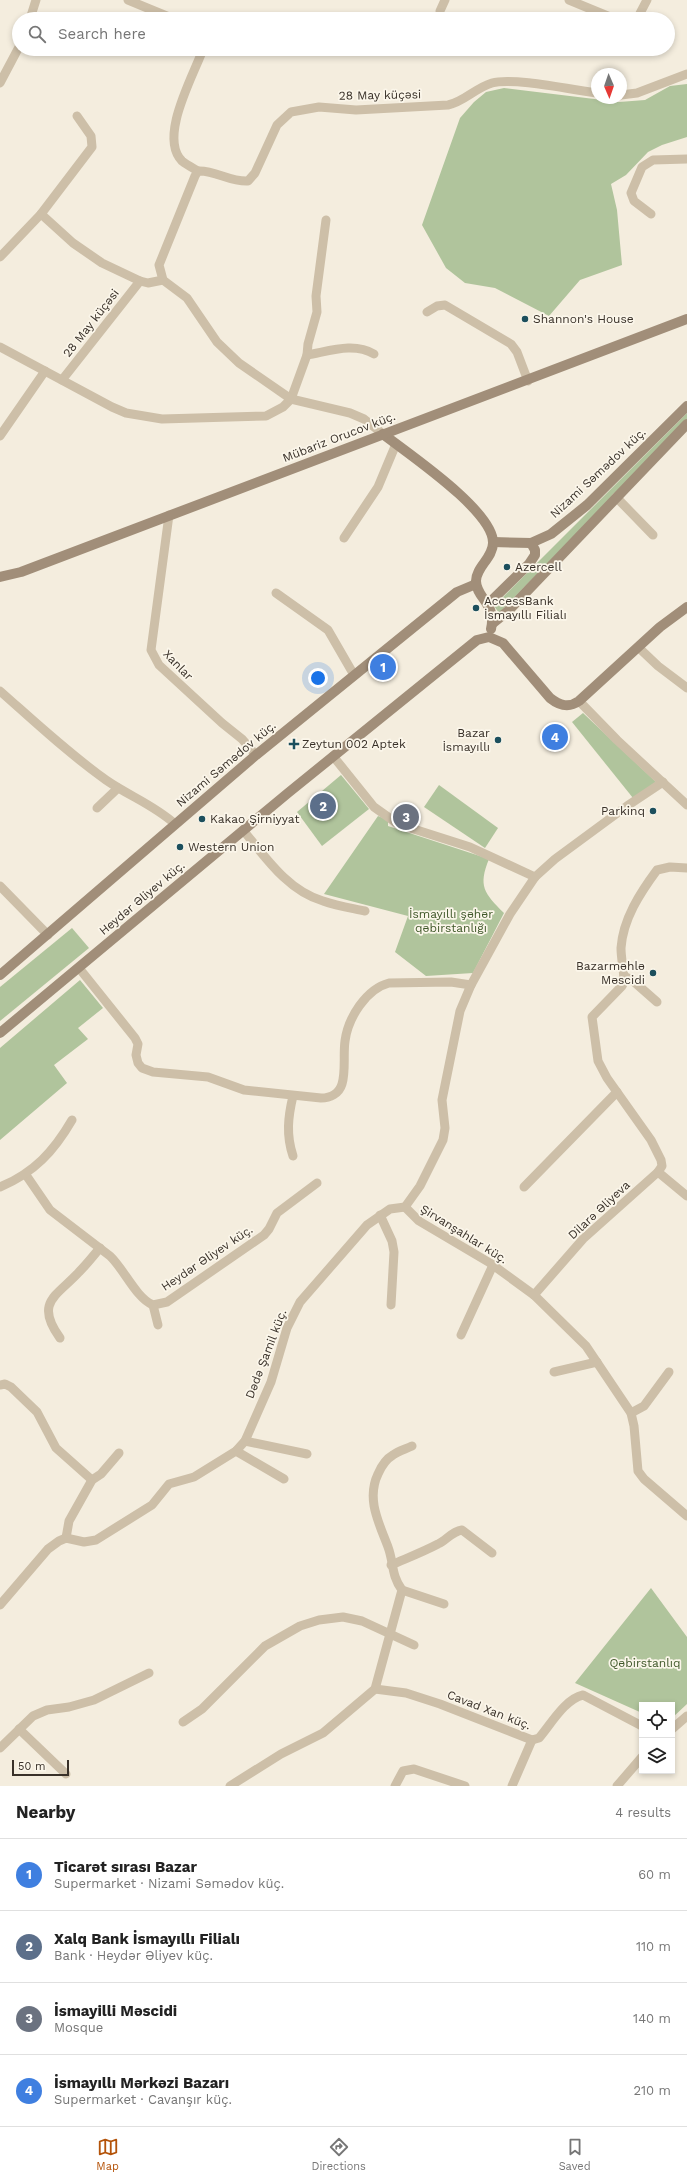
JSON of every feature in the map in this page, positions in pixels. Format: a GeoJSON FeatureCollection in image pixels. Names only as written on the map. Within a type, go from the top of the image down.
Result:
{"type":"FeatureCollection","features":[{"type":"Feature","properties":{"kind":"street"},"geometry":{"type":"LineString","coordinates":[[32,12],[36,0]]}},
{"type":"Feature","properties":{"kind":"street"},"geometry":{"type":"LineString","coordinates":[[128,0],[157,12]]}},
{"type":"Feature","properties":{"kind":"street"},"geometry":{"type":"LineString","coordinates":[[440,11],[445,0]]}},
{"type":"Feature","properties":{"kind":"street"},"geometry":{"type":"LineString","coordinates":[[569,0],[598,12]]}},
{"type":"Feature","properties":{"kind":"street"},"geometry":{"type":"LineString","coordinates":[[641,12],[647,0]]}},
{"type":"Feature","properties":{"kind":"street"},"geometry":{"type":"LineString","coordinates":[[0,83],[14,56]]}},
{"type":"Feature","properties":{"kind":"street","name":"28 May küçəsi"},"geometry":{"type":"LineString","coordinates":[[200,56],[179,105],[175,123],[176,150],[182,161],[198,172],[205,171],[239,182],[248,181],[255,173],[277,125],[285,116],[304,108],[319,107],[356,110],[448,105],[461,101],[486,86],[502,82],[591,92]]}},
{"type":"Feature","properties":{"kind":"street"},"geometry":{"type":"LineString","coordinates":[[0,64],[8,69]]}},
{"type":"Feature","properties":{"kind":"street"},"geometry":{"type":"LineString","coordinates":[[627,94],[637,93],[687,74]]}},
{"type":"Feature","properties":{"kind":"street"},"geometry":{"type":"LineString","coordinates":[[0,256],[41,214],[92,147],[91,136],[76,116]]}},
{"type":"Feature","properties":{"kind":"street"},"geometry":{"type":"LineString","coordinates":[[651,214],[634,201],[631,193],[642,167],[653,160],[687,159]]}},
{"type":"Feature","properties":{"kind":"street"},"geometry":{"type":"LineString","coordinates":[[198,172],[161,258],[159,272],[163,280],[187,298],[201,321],[226,353],[291,399],[350,413],[364,419],[461,496],[486,524],[493,542],[489,556],[478,574],[476,584],[488,604],[492,617],[489,637],[503,643],[550,698],[564,705],[574,704],[579,701],[670,618],[687,607]]}},
{"type":"Feature","properties":{"kind":"street"},"geometry":{"type":"LineString","coordinates":[[41,214],[90,256],[140,281],[148,283],[163,280]]}},
{"type":"Feature","properties":{"kind":"street"},"geometry":{"type":"LineString","coordinates":[[0,347],[126,413],[162,419],[266,416],[276,413],[291,399],[307,355],[308,344],[317,312],[317,289],[326,220]]}},
{"type":"Feature","properties":{"kind":"street","name":"28 May küçəsi"},"geometry":{"type":"LineString","coordinates":[[62,380],[140,281]]}},
{"type":"Feature","properties":{"kind":"street"},"geometry":{"type":"LineString","coordinates":[[427,312],[437,306],[445,305],[506,340],[518,352],[528,381]]}},
{"type":"Feature","properties":{"kind":"street","name":"Mübariz Orucov küç."},"geometry":{"type":"LineString","coordinates":[[0,577],[20,572],[383,434],[528,381],[687,319]]}},
{"type":"Feature","properties":{"kind":"street"},"geometry":{"type":"LineString","coordinates":[[307,355],[354,347],[367,349],[374,354]]}},
{"type":"Feature","properties":{"kind":"street"},"geometry":{"type":"LineString","coordinates":[[0,436],[45,371]]}},
{"type":"Feature","properties":{"kind":"street","name":"Nizami Səmədov küç."},"geometry":{"type":"LineString","coordinates":[[493,542],[531,544],[551,534],[587,505],[687,406]]}},
{"type":"Feature","properties":{"kind":"street"},"geometry":{"type":"LineString","coordinates":[[492,624],[509,610],[687,424]]}},
{"type":"Feature","properties":{"kind":"street"},"geometry":{"type":"LineString","coordinates":[[344,538],[373,495],[396,444]]}},
{"type":"Feature","properties":{"kind":"street"},"geometry":{"type":"LineString","coordinates":[[616,497],[653,535]]}},
{"type":"Feature","properties":{"kind":"street","name":"Xanlar"},"geometry":{"type":"LineString","coordinates":[[169,515],[150,650],[159,665],[222,724],[242,739],[256,755]]}},
{"type":"Feature","properties":{"kind":"street"},"geometry":{"type":"LineString","coordinates":[[488,604],[532,561],[535,550],[531,544]]}},
{"type":"Feature","properties":{"kind":"street","name":"Nizami Səmədov küç."},"geometry":{"type":"LineString","coordinates":[[0,975],[256,755],[457,592],[476,584]]}},
{"type":"Feature","properties":{"kind":"street"},"geometry":{"type":"LineString","coordinates":[[276,593],[328,630],[354,675]]}},
{"type":"Feature","properties":{"kind":"street","name":"Heydər Əliyev küç."},"geometry":{"type":"LineString","coordinates":[[0,1033],[333,756],[477,640],[489,637]]}},
{"type":"Feature","properties":{"kind":"street"},"geometry":{"type":"LineString","coordinates":[[638,647],[658,666],[687,688]]}},
{"type":"Feature","properties":{"kind":"street"},"geometry":{"type":"LineString","coordinates":[[0,691],[53,738],[118,788],[157,809],[175,824]]}},
{"type":"Feature","properties":{"kind":"street"},"geometry":{"type":"LineString","coordinates":[[579,701],[617,740],[687,805]]}},
{"type":"Feature","properties":{"kind":"street"},"geometry":{"type":"LineString","coordinates":[[333,756],[374,807],[398,824],[470,848],[535,877]]}},
{"type":"Feature","properties":{"kind":"street","name":"Şirvanşahlar küç."},"geometry":{"type":"LineString","coordinates":[[663,782],[627,806],[559,856],[535,877],[510,914],[460,1011],[442,1100],[445,1128],[443,1140],[420,1186],[405,1207],[419,1221],[493,1265],[534,1295],[567,1326],[597,1362],[631,1413],[634,1426],[638,1471],[644,1479],[687,1516]]}},
{"type":"Feature","properties":{"kind":"street"},"geometry":{"type":"LineString","coordinates":[[97,808],[118,788]]}},
{"type":"Feature","properties":{"kind":"street"},"geometry":{"type":"LineString","coordinates":[[243,830],[274,869],[302,892],[322,901],[366,911]]}},
{"type":"Feature","properties":{"kind":"street"},"geometry":{"type":"LineString","coordinates":[[687,868],[670,867],[657,870],[634,906],[625,926],[621,947],[624,976],[622,986],[592,1017],[598,1060],[617,1092],[651,1140],[661,1160],[662,1166],[658,1172],[687,1196]]}},
{"type":"Feature","properties":{"kind":"street"},"geometry":{"type":"LineString","coordinates":[[0,886],[48,935]]}},
{"type":"Feature","properties":{"kind":"street"},"geometry":{"type":"LineString","coordinates":[[79,968],[135,1038],[138,1044],[136,1055],[138,1063],[142,1068],[154,1072],[208,1077],[244,1090],[320,1098],[329,1098],[336,1093],[342,1085],[347,1032],[368,994],[381,985],[389,983],[451,982],[472,986]]}},
{"type":"Feature","properties":{"kind":"street"},"geometry":{"type":"LineString","coordinates":[[624,976],[632,980],[657,1002]]}},
{"type":"Feature","properties":{"kind":"street"},"geometry":{"type":"LineString","coordinates":[[524,1187],[617,1092]]}},
{"type":"Feature","properties":{"kind":"street"},"geometry":{"type":"LineString","coordinates":[[293,1096],[288,1118],[289,1142],[294,1156]]}},
{"type":"Feature","properties":{"kind":"street"},"geometry":{"type":"LineString","coordinates":[[0,1187],[26,1175],[44,1158],[62,1137],[72,1120]]}},
{"type":"Feature","properties":{"kind":"street","name":"Dilarə Əliyeva"},"geometry":{"type":"LineString","coordinates":[[534,1295],[583,1239],[658,1172]]}},
{"type":"Feature","properties":{"kind":"street","name":"Heydər Əliyev küç."},"geometry":{"type":"LineString","coordinates":[[26,1175],[50,1210],[100,1248],[118,1264],[144,1300],[152,1305],[167,1302],[264,1236],[277,1213],[317,1183]]}},
{"type":"Feature","properties":{"kind":"street","name":"Dədə Şamil küç."},"geometry":{"type":"LineString","coordinates":[[66,1538],[84,1542],[96,1540],[152,1505],[169,1484],[194,1477],[236,1451],[245,1441],[271,1382],[287,1328],[300,1302],[367,1225],[390,1208],[405,1207]]}},
{"type":"Feature","properties":{"kind":"street"},"geometry":{"type":"LineString","coordinates":[[380,1215],[392,1241],[394,1252],[391,1305]]}},
{"type":"Feature","properties":{"kind":"street"},"geometry":{"type":"LineString","coordinates":[[60,1338],[50,1325],[48,1312],[52,1296],[80,1272],[100,1248]]}},
{"type":"Feature","properties":{"kind":"street"},"geometry":{"type":"LineString","coordinates":[[461,1335],[493,1265]]}},
{"type":"Feature","properties":{"kind":"street"},"geometry":{"type":"LineString","coordinates":[[152,1305],[158,1325]]}},
{"type":"Feature","properties":{"kind":"street"},"geometry":{"type":"LineString","coordinates":[[554,1372],[597,1362]]}},
{"type":"Feature","properties":{"kind":"street"},"geometry":{"type":"LineString","coordinates":[[631,1413],[644,1406],[669,1372]]}},
{"type":"Feature","properties":{"kind":"street"},"geometry":{"type":"LineString","coordinates":[[0,1385],[5,1384],[11,1387],[37,1412],[56,1448],[92,1480]]}},
{"type":"Feature","properties":{"kind":"street"},"geometry":{"type":"LineString","coordinates":[[245,1441],[307,1454]]}},
{"type":"Feature","properties":{"kind":"street"},"geometry":{"type":"LineString","coordinates":[[412,1446],[392,1455],[382,1465],[374,1483],[372,1498],[378,1522],[389,1549],[395,1580],[402,1590],[444,1604]]}},
{"type":"Feature","properties":{"kind":"street"},"geometry":{"type":"LineString","coordinates":[[236,1451],[284,1479]]}},
{"type":"Feature","properties":{"kind":"street"},"geometry":{"type":"LineString","coordinates":[[0,1605],[48,1549],[66,1538],[69,1522],[92,1480],[101,1474],[119,1452]]}},
{"type":"Feature","properties":{"kind":"street"},"geometry":{"type":"LineString","coordinates":[[391,1565],[422,1553],[440,1543],[455,1531],[462,1530],[492,1553]]}},
{"type":"Feature","properties":{"kind":"street"},"geometry":{"type":"LineString","coordinates":[[230,1786],[281,1754],[323,1733],[375,1689],[402,1590]]}},
{"type":"Feature","properties":{"kind":"street"},"geometry":{"type":"LineString","coordinates":[[184,1722],[202,1709],[265,1646],[300,1626],[319,1620],[343,1618],[362,1621],[390,1632],[414,1645]]}},
{"type":"Feature","properties":{"kind":"street"},"geometry":{"type":"LineString","coordinates":[[0,1748],[33,1716],[47,1710],[69,1707],[94,1700],[150,1673]]}},
{"type":"Feature","properties":{"kind":"street","name":"Cavad Xan küç."},"geometry":{"type":"LineString","coordinates":[[375,1689],[406,1693],[440,1704],[532,1740],[540,1738],[568,1704],[576,1697],[583,1695],[639,1724]]}},
{"type":"Feature","properties":{"kind":"street"},"geometry":{"type":"LineString","coordinates":[[675,1726],[687,1716]]}},
{"type":"Feature","properties":{"kind":"street"},"geometry":{"type":"LineString","coordinates":[[19,1729],[66,1774]]}},
{"type":"Feature","properties":{"kind":"street"},"geometry":{"type":"LineString","coordinates":[[512,1786],[532,1740]]}},
{"type":"Feature","properties":{"kind":"street"},"geometry":{"type":"LineString","coordinates":[[617,1786],[639,1760]]}},
{"type":"Feature","properties":{"kind":"street"},"geometry":{"type":"LineString","coordinates":[[396,1786],[404,1771],[414,1769],[465,1786]]}},
{"type":"Feature","properties":{"kind":"green space"},"geometry":{"type":"Polygon","coordinates":[[[687,84],[687,137],[662,145],[648,152],[626,175],[611,184],[617,210],[622,265],[580,280],[549,316],[495,288],[465,283],[446,268],[422,225],[460,118],[474,102],[486,92],[504,88],[591,99],[591,104],[627,104],[627,101],[645,100],[670,86],[687,84]]]}},
{"type":"Feature","properties":{"kind":"green space"},"geometry":{"type":"Polygon","coordinates":[[[687,413],[687,420],[499,613],[494,606],[687,413]]]}},
{"type":"Feature","properties":{"kind":"green space"},"geometry":{"type":"Polygon","coordinates":[[[583,713],[656,782],[633,798],[572,722],[583,713]]]}},
{"type":"Feature","properties":{"kind":"green space"},"geometry":{"type":"Polygon","coordinates":[[[341,775],[369,809],[322,846],[297,812],[341,775]]]}},
{"type":"Feature","properties":{"kind":"green space"},"geometry":{"type":"Polygon","coordinates":[[[439,785],[498,828],[485,848],[424,807],[439,785]]]}},
{"type":"Feature","properties":{"kind":"green space","name":"İsmayıllı şəhər qəbirstanlığı"},"geometry":{"type":"Polygon","coordinates":[[[378,816],[388,820],[388,826],[489,859],[484,876],[485,889],[492,900],[504,913],[473,973],[426,976],[395,952],[408,916],[324,894],[378,816]]]}},
{"type":"Feature","properties":{"kind":"green space"},"geometry":{"type":"Polygon","coordinates":[[[72,928],[89,948],[0,1021],[0,987],[72,928]]]}},
{"type":"Feature","properties":{"kind":"green space"},"geometry":{"type":"Polygon","coordinates":[[[80,980],[103,1008],[78,1028],[88,1039],[54,1065],[67,1083],[0,1140],[0,1048],[80,980]]]}},
{"type":"Feature","properties":{"kind":"green space","name":"Qəbirstanlıq"},"geometry":{"type":"Polygon","coordinates":[[[651,1588],[687,1637],[687,1704],[675,1715],[675,1702],[639,1702],[639,1712],[575,1683],[651,1588]]]}},
{"type":"Feature","properties":{"kind":"place","name":"Shannon's House"},"geometry":{"type":"Point","coordinates":[525,319]}},
{"type":"Feature","properties":{"kind":"place","name":"Azercell"},"geometry":{"type":"Point","coordinates":[507,567]}},
{"type":"Feature","properties":{"kind":"place","name":"AccessBank İsmayıllı Filialı"},"geometry":{"type":"Point","coordinates":[476,608]}},
{"type":"Feature","properties":{"kind":"place","name":"Ticarət sırası Bazar"},"geometry":{"type":"Point","coordinates":[383,667]}},
{"type":"Feature","properties":{"kind":"place","name":"İsmayıllı Mərkəzi Bazarı"},"geometry":{"type":"Point","coordinates":[555,737]}},
{"type":"Feature","properties":{"kind":"place","name":"Bazar İsmayıllı"},"geometry":{"type":"Point","coordinates":[498,740]}},
{"type":"Feature","properties":{"kind":"place","name":"Zeytun 002 Aptek"},"geometry":{"type":"Point","coordinates":[294,744]}},
{"type":"Feature","properties":{"kind":"place","name":"Xalq Bank İsmayıllı Filialı"},"geometry":{"type":"Point","coordinates":[323,806]}},
{"type":"Feature","properties":{"kind":"place","name":"Parkinq"},"geometry":{"type":"Point","coordinates":[653,811]}},
{"type":"Feature","properties":{"kind":"place","name":"İsmayilli Məscidi"},"geometry":{"type":"Point","coordinates":[406,817]}},
{"type":"Feature","properties":{"kind":"place","name":"Kakao Şirniyyat"},"geometry":{"type":"Point","coordinates":[202,819]}},
{"type":"Feature","properties":{"kind":"place","name":"Western Union"},"geometry":{"type":"Point","coordinates":[180,847]}},
{"type":"Feature","properties":{"kind":"place","name":"Bazarməhlə Məscidi"},"geometry":{"type":"Point","coordinates":[653,973]}}]}
